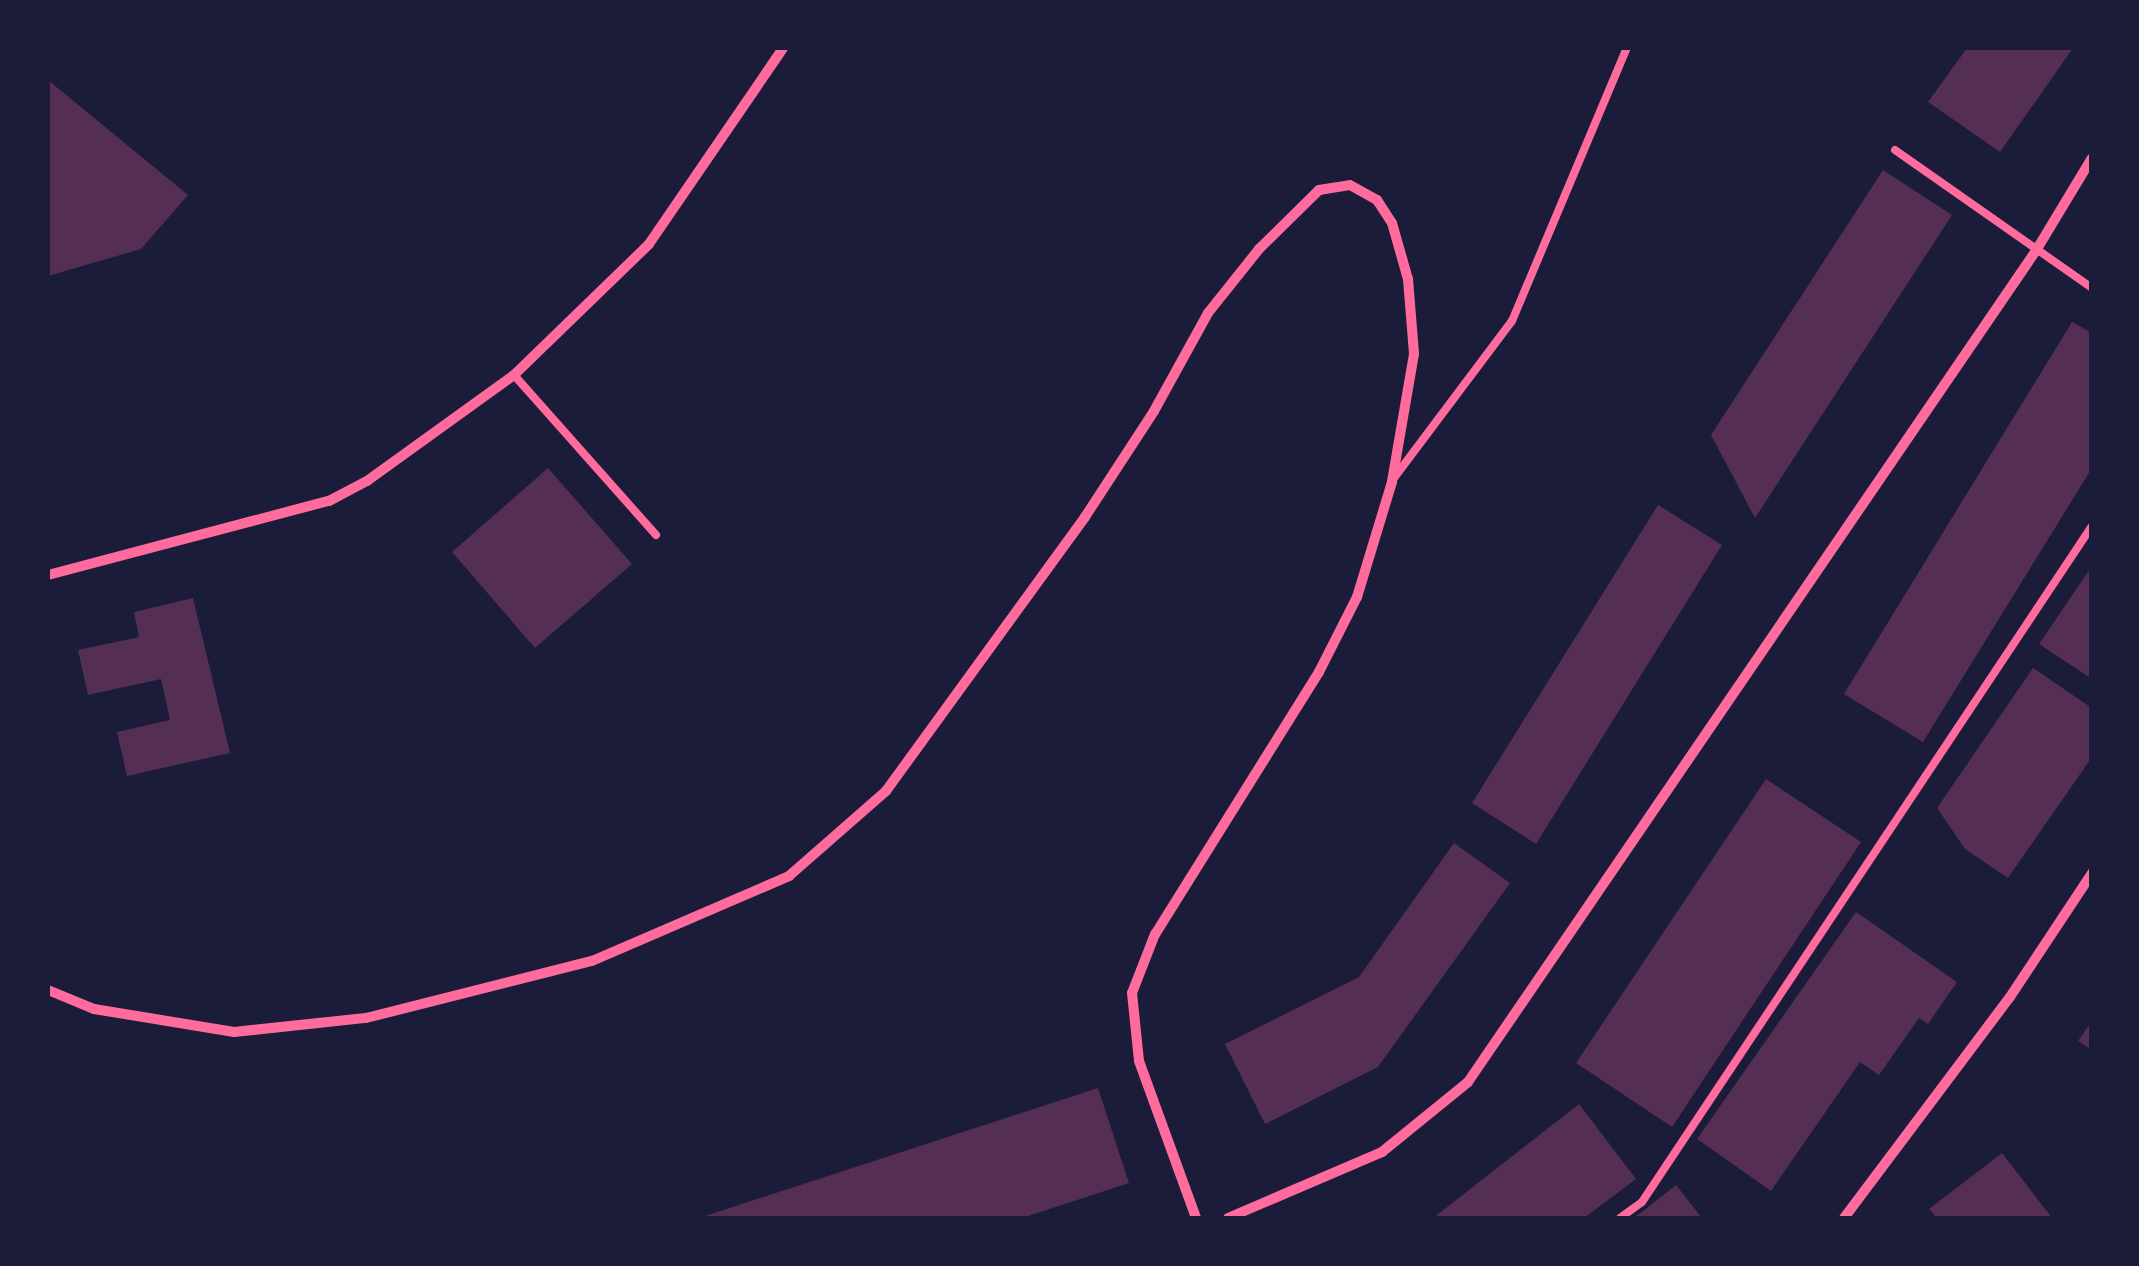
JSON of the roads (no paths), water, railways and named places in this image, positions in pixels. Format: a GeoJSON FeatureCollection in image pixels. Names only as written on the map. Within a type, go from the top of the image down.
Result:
{"type":"FeatureCollection","features":[{"type":"Feature","properties":{"kind":"street"},"geometry":{"type":"LineString","coordinates":[[48,576],[329,502],[368,482],[514,375],[649,244],[783,48]]}},
{"type":"Feature","properties":{"kind":"street"},"geometry":{"type":"LineString","coordinates":[[1228,1218],[1382,1152],[1468,1082],[2037,249],[2092,158]]}},
{"type":"Feature","properties":{"kind":"street"},"geometry":{"type":"LineString","coordinates":[[48,990],[94,1008],[234,1032],[366,1018],[592,961],[789,876],[886,791],[1085,517],[1154,411],[1208,314],[1258,249],[1319,190],[1350,186],[1377,200],[1392,222],[1408,279],[1414,354],[1392,482],[1357,597],[1319,672],[1154,934],[1132,993],[1139,1061],[1196,1218]]}},
{"type":"Feature","properties":{"kind":"street"},"geometry":{"type":"LineString","coordinates":[[1844,1218],[2010,997],[2092,872]]}},
{"type":"Feature","properties":{"kind":"lane"},"geometry":{"type":"LineString","coordinates":[[1392,482],[1512,321],[1627,48]]}},
{"type":"Feature","properties":{"kind":"lane"},"geometry":{"type":"LineString","coordinates":[[1895,150],[2092,288]]}},
{"type":"Feature","properties":{"kind":"lane"},"geometry":{"type":"LineString","coordinates":[[514,375],[656,535]]}},
{"type":"Feature","properties":{"kind":"lane"},"geometry":{"type":"LineString","coordinates":[[1620,1218],[1642,1202],[2092,526]]}}]}
